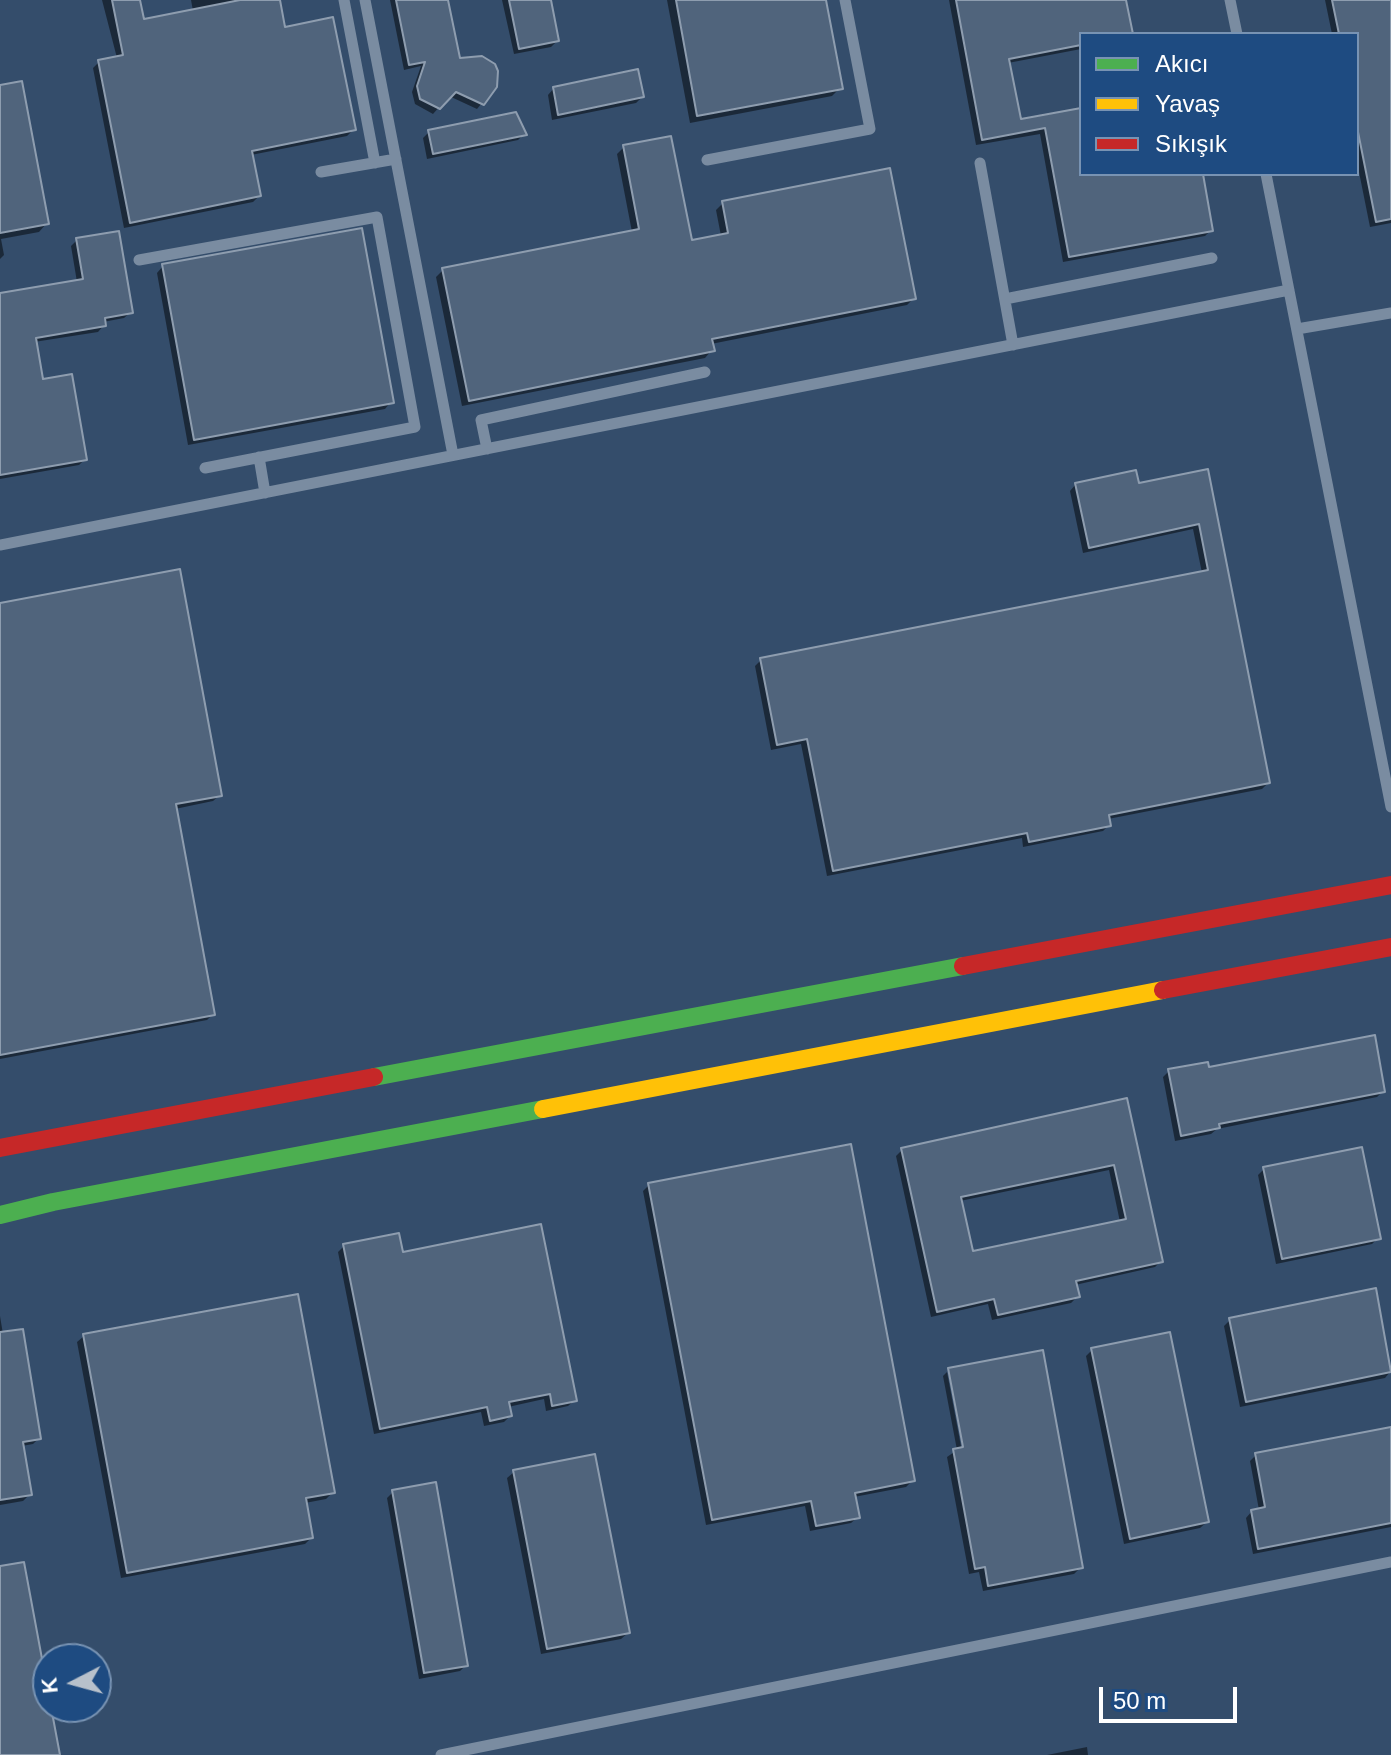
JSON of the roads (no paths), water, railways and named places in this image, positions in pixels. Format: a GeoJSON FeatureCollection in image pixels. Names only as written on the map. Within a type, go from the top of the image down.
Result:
{"type":"FeatureCollection","features":[{"type":"Feature","properties":{"kind":"street"},"geometry":{"type":"LineString","coordinates":[[0,1148],[1391,885]]}},
{"type":"Feature","properties":{"kind":"street"},"geometry":{"type":"LineString","coordinates":[[0,1215],[53,1202],[1391,947]]}},
{"type":"Feature","properties":{"kind":"lane"},"geometry":{"type":"LineString","coordinates":[[344,0],[375,163]]}},
{"type":"Feature","properties":{"kind":"lane"},"geometry":{"type":"LineString","coordinates":[[365,0],[453,455]]}},
{"type":"Feature","properties":{"kind":"lane"},"geometry":{"type":"LineString","coordinates":[[707,160],[870,129],[845,0]]}},
{"type":"Feature","properties":{"kind":"lane"},"geometry":{"type":"LineString","coordinates":[[1230,0],[1237,32]]}},
{"type":"Feature","properties":{"kind":"lane"},"geometry":{"type":"LineString","coordinates":[[321,172],[396,159]]}},
{"type":"Feature","properties":{"kind":"lane"},"geometry":{"type":"LineString","coordinates":[[980,163],[1013,345]]}},
{"type":"Feature","properties":{"kind":"lane"},"geometry":{"type":"LineString","coordinates":[[1266,176],[1391,807]]}},
{"type":"Feature","properties":{"kind":"lane"},"geometry":{"type":"LineString","coordinates":[[139,260],[377,217],[415,427],[205,468]]}},
{"type":"Feature","properties":{"kind":"lane"},"geometry":{"type":"LineString","coordinates":[[1005,299],[1212,258]]}},
{"type":"Feature","properties":{"kind":"lane"},"geometry":{"type":"LineString","coordinates":[[0,545],[1289,290]]}},
{"type":"Feature","properties":{"kind":"lane"},"geometry":{"type":"LineString","coordinates":[[1297,329],[1391,313]]}},
{"type":"Feature","properties":{"kind":"lane"},"geometry":{"type":"LineString","coordinates":[[487,449],[481,420],[705,372]]}},
{"type":"Feature","properties":{"kind":"lane"},"geometry":{"type":"LineString","coordinates":[[259,457],[265,493]]}},
{"type":"Feature","properties":{"kind":"lane"},"geometry":{"type":"LineString","coordinates":[[441,1755],[1391,1562]]}}]}
